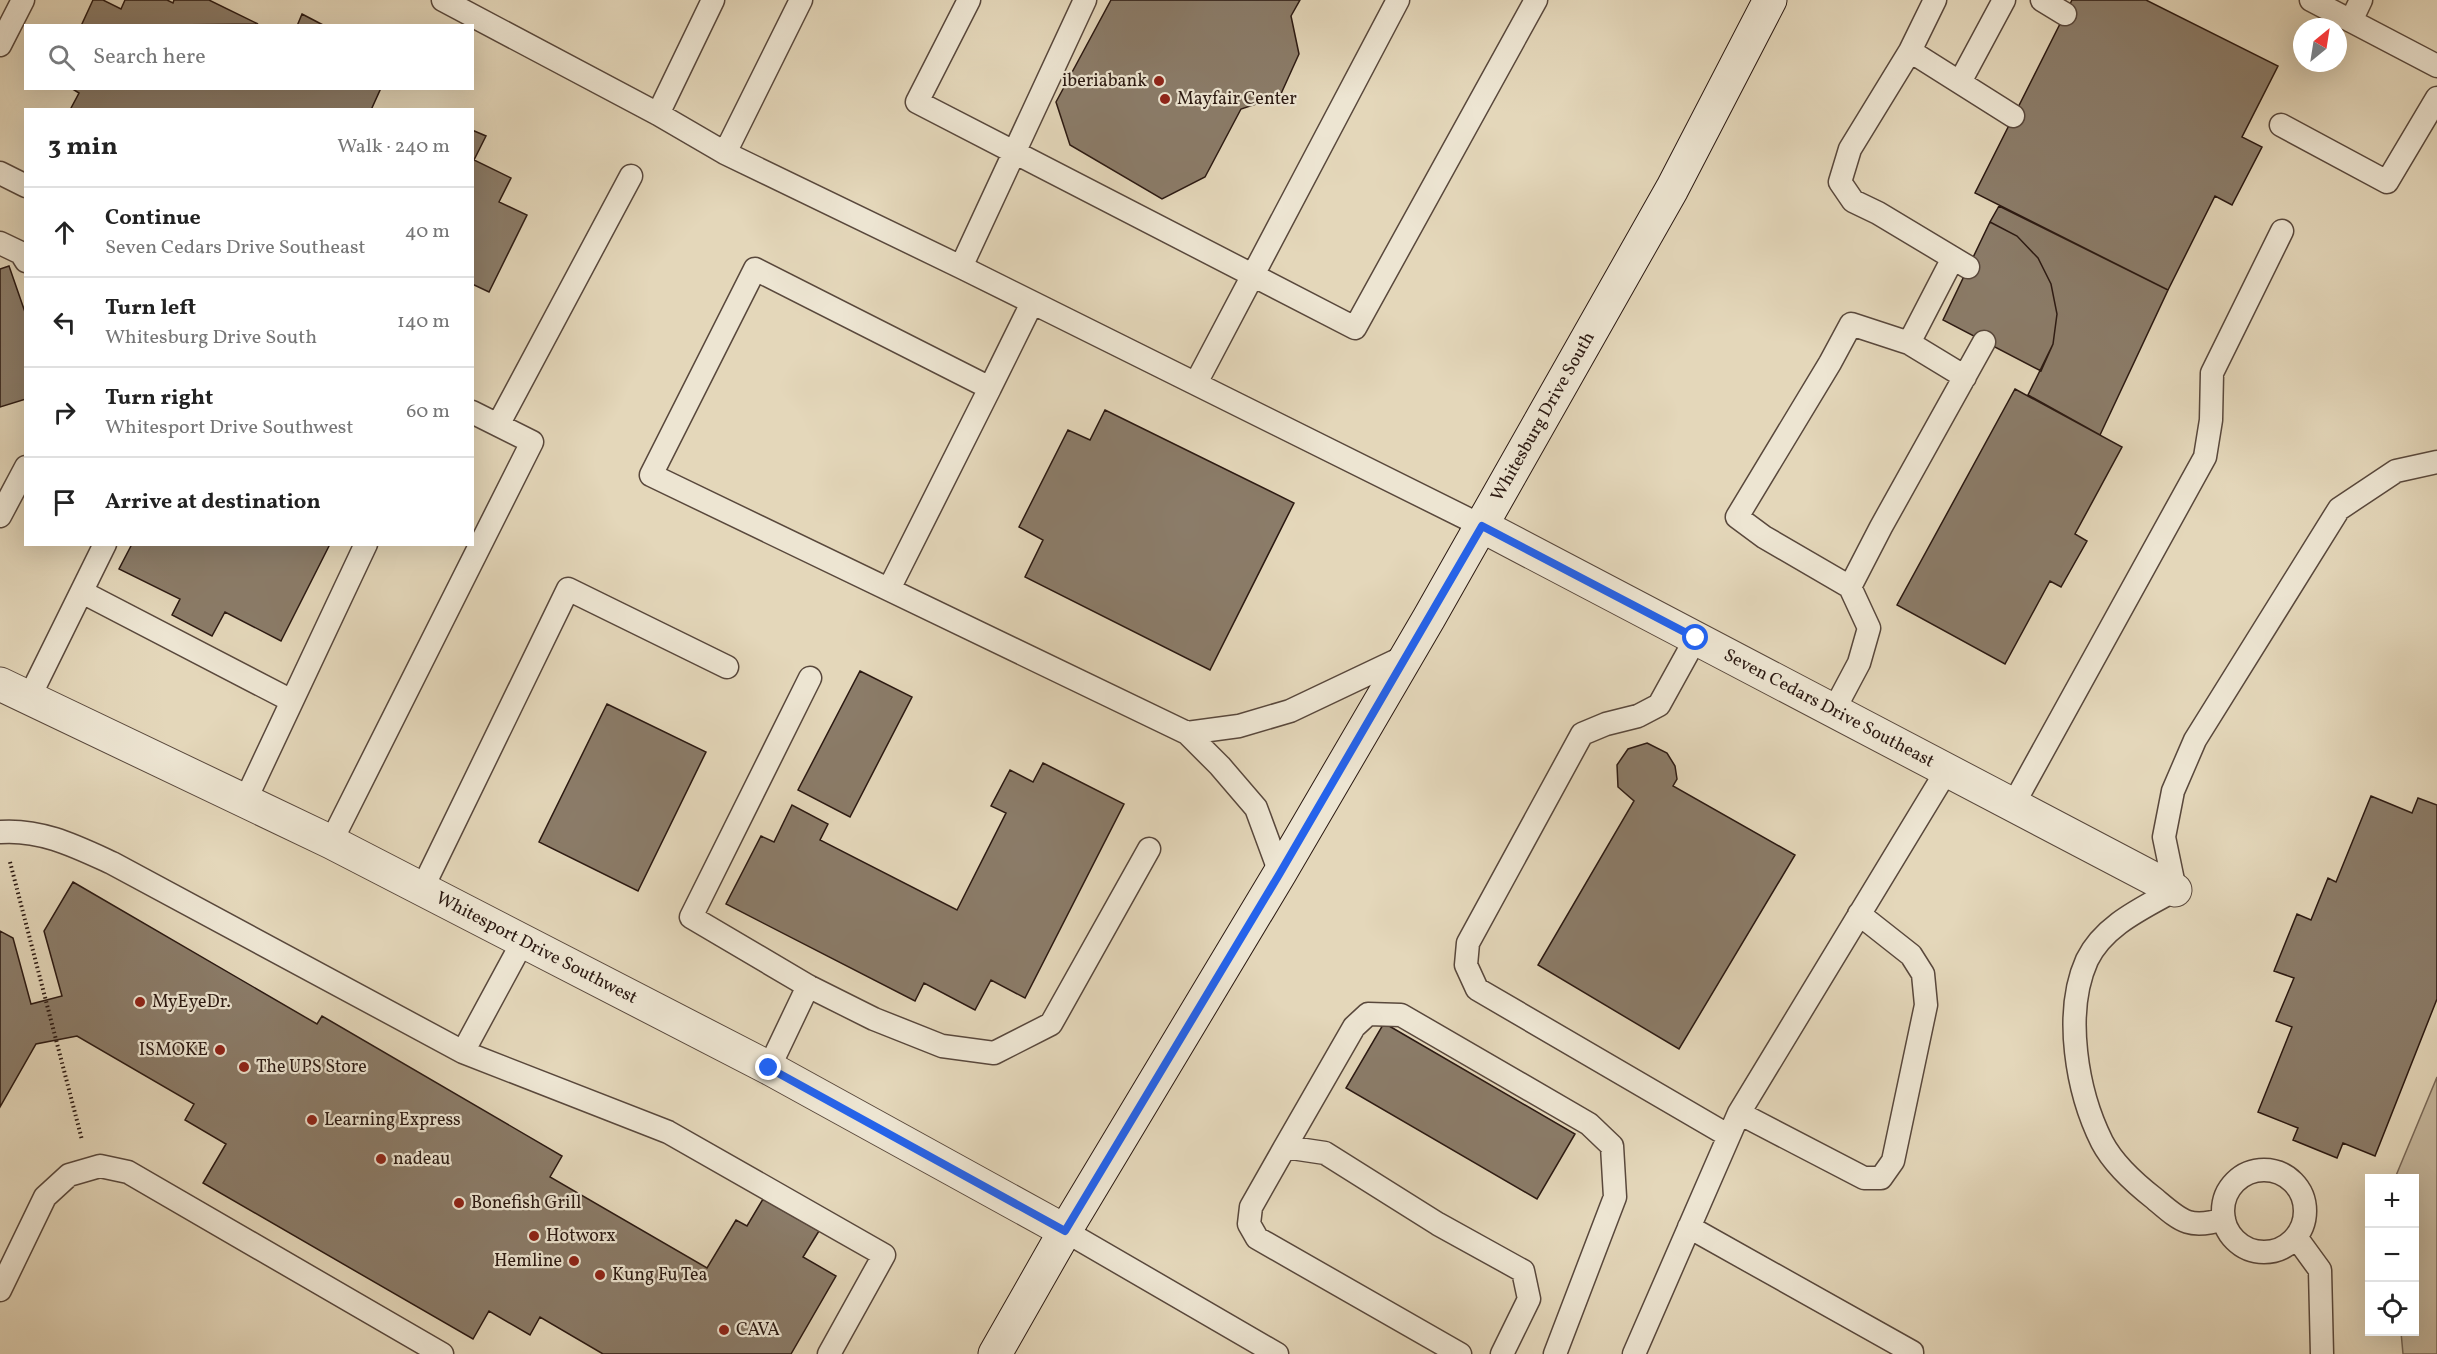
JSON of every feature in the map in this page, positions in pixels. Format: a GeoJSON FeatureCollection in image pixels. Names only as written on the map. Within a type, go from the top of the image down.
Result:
{"type":"FeatureCollection","features":[{"type":"Feature","properties":{"kind":"street","name":"Whitesburg Drive South"},"geometry":{"type":"LineString","coordinates":[[995,1354],[1065,1231],[1280,873],[1482,526],[1672,189],[1770,0]]}},
{"type":"Feature","properties":{"kind":"street","name":"Seven Cedars Drive Southeast"},"geometry":{"type":"LineString","coordinates":[[1482,526],[2175,890]]}},
{"type":"Feature","properties":{"kind":"street","name":"Whitesport Drive Southwest"},"geometry":{"type":"LineString","coordinates":[[0,684],[330,842],[422,889],[769,1068],[1065,1231]]}},
{"type":"Feature","properties":{"kind":"lane"},"geometry":{"type":"LineString","coordinates":[[0,45],[23,0]]}},
{"type":"Feature","properties":{"kind":"lane"},"geometry":{"type":"LineString","coordinates":[[443,0],[658,114],[725,153],[961,267],[1482,526]]}},
{"type":"Feature","properties":{"kind":"lane"},"geometry":{"type":"LineString","coordinates":[[658,114],[713,0]]}},
{"type":"Feature","properties":{"kind":"lane"},"geometry":{"type":"LineString","coordinates":[[725,153],[801,0]]}},
{"type":"Feature","properties":{"kind":"lane"},"geometry":{"type":"LineString","coordinates":[[969,0],[916,102],[1355,328],[1536,0]]}},
{"type":"Feature","properties":{"kind":"lane"},"geometry":{"type":"LineString","coordinates":[[961,267],[1085,0]]}},
{"type":"Feature","properties":{"kind":"lane"},"geometry":{"type":"LineString","coordinates":[[1196,383],[1254,277],[1398,0]]}},
{"type":"Feature","properties":{"kind":"lane"},"geometry":{"type":"LineString","coordinates":[[1909,343],[1961,263],[1878,213],[1853,201],[1840,182],[1850,149],[1910,51],[1935,0]]}},
{"type":"Feature","properties":{"kind":"lane"},"geometry":{"type":"LineString","coordinates":[[1960,82],[2004,0]]}},
{"type":"Feature","properties":{"kind":"lane"},"geometry":{"type":"LineString","coordinates":[[2042,0],[2065,14]]}},
{"type":"Feature","properties":{"kind":"lane"},"geometry":{"type":"LineString","coordinates":[[2311,0],[2437,66]]}},
{"type":"Feature","properties":{"kind":"lane"},"geometry":{"type":"LineString","coordinates":[[2351,21],[2361,0]]}},
{"type":"Feature","properties":{"kind":"lane"},"geometry":{"type":"LineString","coordinates":[[1910,51],[2013,116]]}},
{"type":"Feature","properties":{"kind":"lane"},"geometry":{"type":"LineString","coordinates":[[2281,125],[2387,182],[2437,98]]}},
{"type":"Feature","properties":{"kind":"lane"},"geometry":{"type":"LineString","coordinates":[[0,173],[24,185]]}},
{"type":"Feature","properties":{"kind":"lane"},"geometry":{"type":"LineString","coordinates":[[498,425],[631,176]]}},
{"type":"Feature","properties":{"kind":"lane"},"geometry":{"type":"LineString","coordinates":[[2013,805],[2205,457],[2211,420],[2212,373],[2282,231]]}},
{"type":"Feature","properties":{"kind":"lane"},"geometry":{"type":"LineString","coordinates":[[0,243],[21,253],[24,258]]}},
{"type":"Feature","properties":{"kind":"lane"},"geometry":{"type":"LineString","coordinates":[[990,388],[754,269],[651,475],[1187,733],[1220,766],[1256,808],[1280,873]]}},
{"type":"Feature","properties":{"kind":"lane"},"geometry":{"type":"LineString","coordinates":[[889,589],[1032,303]]}},
{"type":"Feature","properties":{"kind":"lane"},"geometry":{"type":"LineString","coordinates":[[1834,710],[1859,663],[1869,628],[1850,587],[1764,537],[1737,517],[1851,324],[1909,343],[1965,377]]}},
{"type":"Feature","properties":{"kind":"lane"},"geometry":{"type":"LineString","coordinates":[[1850,587],[1984,342]]}},
{"type":"Feature","properties":{"kind":"lane"},"geometry":{"type":"LineString","coordinates":[[330,842],[532,442],[474,413]]}},
{"type":"Feature","properties":{"kind":"lane"},"geometry":{"type":"LineString","coordinates":[[2224,1219],[2203,1225],[2179,1219],[2135,1183],[2103,1144],[2086,1101],[2074,1043],[2078,990],[2087,960],[2103,937],[2129,915],[2175,890],[2164,837],[2173,791],[2195,740],[2338,509],[2396,471],[2437,462]]}},
{"type":"Feature","properties":{"kind":"lane"},"geometry":{"type":"LineString","coordinates":[[0,516],[24,471]]}},
{"type":"Feature","properties":{"kind":"lane"},"geometry":{"type":"LineString","coordinates":[[29,698],[104,546]]}},
{"type":"Feature","properties":{"kind":"lane"},"geometry":{"type":"LineString","coordinates":[[245,801],[365,546]]}},
{"type":"Feature","properties":{"kind":"lane"},"geometry":{"type":"LineString","coordinates":[[422,889],[568,589],[727,667]]}},
{"type":"Feature","properties":{"kind":"lane"},"geometry":{"type":"LineString","coordinates":[[82,592],[292,701]]}},
{"type":"Feature","properties":{"kind":"lane"},"geometry":{"type":"LineString","coordinates":[[1696,638],[1659,705],[1638,716],[1606,724],[1582,734],[1468,943],[1466,965],[1477,989],[1729,1136]]}},
{"type":"Feature","properties":{"kind":"lane"},"geometry":{"type":"LineString","coordinates":[[1187,733],[1239,726],[1290,711],[1408,655]]}},
{"type":"Feature","properties":{"kind":"lane"},"geometry":{"type":"LineString","coordinates":[[810,678],[691,917],[808,986],[874,1019],[942,1046],[994,1053],[1051,1024],[1149,849]]}},
{"type":"Feature","properties":{"kind":"lane"},"geometry":{"type":"LineString","coordinates":[[1634,1354],[1739,1113],[1947,770]]}},
{"type":"Feature","properties":{"kind":"lane"},"geometry":{"type":"LineString","coordinates":[[1,832],[20,831],[60,839],[112,863],[463,1052],[668,1132],[884,1255],[829,1354]]}},
{"type":"Feature","properties":{"kind":"lane"},"geometry":{"type":"LineString","coordinates":[[1739,1113],[1864,1178],[1881,1178],[1893,1161],[1926,1005],[1923,974],[1911,955],[1859,914]]}},
{"type":"Feature","properties":{"kind":"lane"},"geometry":{"type":"LineString","coordinates":[[463,1052],[523,941]]}},
{"type":"Feature","properties":{"kind":"lane"},"geometry":{"type":"LineString","coordinates":[[769,1068],[808,986]]}},
{"type":"Feature","properties":{"kind":"lane"},"geometry":{"type":"LineString","coordinates":[[1460,1354],[1257,1238],[1249,1224],[1251,1207],[1354,1027],[1368,1014],[1401,1015],[1589,1124],[1612,1146],[1615,1197],[1555,1354]]}},
{"type":"Feature","properties":{"kind":"lane"},"geometry":{"type":"LineString","coordinates":[[1285,1147],[1325,1153],[1438,1224],[1522,1271],[1529,1299],[1502,1354]]}},
{"type":"Feature","properties":{"kind":"lane"},"geometry":{"type":"LineString","coordinates":[[0,1290],[45,1197],[69,1174],[100,1166],[128,1172],[442,1354]]}},
{"type":"Feature","properties":{"kind":"lane"},"geometry":{"type":"LineString","coordinates":[[2274,1171],[2292,1182],[2303,1198],[2305,1212],[2302,1226],[2296,1237],[2286,1246],[2274,1251],[2261,1252],[2247,1249],[2236,1242],[2228,1231],[2224,1219],[2223,1205],[2227,1192],[2235,1182],[2253,1172],[2274,1171]]}},
{"type":"Feature","properties":{"kind":"lane"},"geometry":{"type":"LineString","coordinates":[[1689,1227],[1912,1354]]}},
{"type":"Feature","properties":{"kind":"lane"},"geometry":{"type":"LineString","coordinates":[[1065,1231],[1277,1354]]}},
{"type":"Feature","properties":{"kind":"lane"},"geometry":{"type":"LineString","coordinates":[[2296,1237],[2320,1270],[2322,1354]]}},
{"type":"Feature","properties":{"kind":"path"},"geometry":{"type":"LineString","coordinates":[[1,832],[89,1169]]}},
{"type":"Feature","properties":{"kind":"shaded area"},"geometry":{"type":"Polygon","coordinates":[[[2437,1077],[2437,1354],[2403,1354],[2401,1336],[2419,1336],[2419,1174],[2397,1174],[2437,1077]]]}},
{"type":"Feature","properties":{"kind":"building"},"geometry":{"type":"Polygon","coordinates":[[[93,0],[103,0],[121,9],[125,0],[167,0],[173,3],[174,0],[209,0],[258,24],[82,24],[93,0]]]}},
{"type":"Feature","properties":{"kind":"building","name":"Mayfair Center"},"geometry":{"type":"Polygon","coordinates":[[[1111,0],[1300,0],[1291,16],[1299,54],[1280,96],[1241,109],[1205,177],[1162,199],[1070,145],[1056,102],[1111,0]]]}},
{"type":"Feature","properties":{"kind":"building"},"geometry":{"type":"Polygon","coordinates":[[[2072,0],[2146,0],[2278,66],[2242,137],[2262,147],[2232,205],[2215,196],[2168,290],[1975,193],[2072,0]]]}},
{"type":"Feature","properties":{"kind":"building"},"geometry":{"type":"Polygon","coordinates":[[[302,14],[321,24],[298,24],[302,14]]]}},
{"type":"Feature","properties":{"kind":"building"},"geometry":{"type":"Polygon","coordinates":[[[74,90],[380,90],[372,108],[71,108],[79,93],[74,90]]]}},
{"type":"Feature","properties":{"kind":"building"},"geometry":{"type":"Polygon","coordinates":[[[474,131],[486,136],[474,160],[474,131]]]}},
{"type":"Feature","properties":{"kind":"building"},"geometry":{"type":"Polygon","coordinates":[[[474,160],[511,178],[499,202],[527,215],[489,292],[474,285],[474,160]]]}},
{"type":"Feature","properties":{"kind":"building"},"geometry":{"type":"Polygon","coordinates":[[[1999,206],[2168,290],[2100,435],[2028,395],[2053,344],[2057,314],[2051,284],[2038,258],[2017,236],[1990,222],[1999,206]]]}},
{"type":"Feature","properties":{"kind":"building"},"geometry":{"type":"Polygon","coordinates":[[[1990,222],[2017,236],[2038,258],[2051,284],[2057,314],[2053,344],[2041,371],[1943,320],[1990,222]]]}},
{"type":"Feature","properties":{"kind":"building"},"geometry":{"type":"Polygon","coordinates":[[[9,266],[24,309],[24,400],[0,407],[0,269],[9,266]]]}},
{"type":"Feature","properties":{"kind":"building"},"geometry":{"type":"Polygon","coordinates":[[[2015,389],[2122,447],[2075,534],[2087,541],[2061,587],[2050,581],[2005,664],[1897,605],[2015,389]]]}},
{"type":"Feature","properties":{"kind":"building"},"geometry":{"type":"Polygon","coordinates":[[[1105,410],[1294,503],[1210,670],[1025,577],[1043,540],[1019,527],[1068,430],[1090,440],[1105,410]]]}},
{"type":"Feature","properties":{"kind":"building"},"geometry":{"type":"Polygon","coordinates":[[[131,546],[329,546],[281,641],[225,612],[212,636],[172,615],[180,599],[119,569],[131,546]]]}},
{"type":"Feature","properties":{"kind":"building"},"geometry":{"type":"Polygon","coordinates":[[[860,671],[912,697],[850,817],[798,790],[860,671]]]}},
{"type":"Feature","properties":{"kind":"building"},"geometry":{"type":"Polygon","coordinates":[[[607,704],[706,752],[638,891],[539,842],[607,704]]]}},
{"type":"Feature","properties":{"kind":"building"},"geometry":{"type":"Polygon","coordinates":[[[1647,743],[1667,753],[1675,766],[1677,779],[1673,786],[1795,855],[1679,1049],[1538,965],[1634,801],[1618,787],[1617,765],[1628,749],[1647,743]]]}},
{"type":"Feature","properties":{"kind":"building"},"geometry":{"type":"Polygon","coordinates":[[[1043,763],[1124,804],[1025,998],[991,980],[975,1010],[924,983],[915,1001],[726,904],[761,836],[774,842],[792,805],[828,824],[820,840],[957,910],[1006,813],[991,806],[1010,770],[1033,782],[1043,763]]]}},
{"type":"Feature","properties":{"kind":"building"},"geometry":{"type":"Polygon","coordinates":[[[2371,796],[2412,813],[2418,798],[2437,805],[2437,999],[2375,1156],[2343,1143],[2337,1158],[2293,1140],[2298,1128],[2258,1112],[2292,1027],[2276,1021],[2294,978],[2274,971],[2297,914],[2311,920],[2328,878],[2336,882],[2371,796]]]}},
{"type":"Feature","properties":{"kind":"building"},"geometry":{"type":"Polygon","coordinates":[[[73,882],[317,1024],[322,1016],[562,1156],[550,1177],[707,1268],[736,1220],[747,1226],[763,1199],[819,1231],[803,1257],[836,1276],[791,1354],[603,1354],[540,1317],[530,1335],[489,1311],[473,1339],[203,1183],[226,1144],[185,1120],[194,1104],[77,1036],[36,1044],[0,1107],[0,931],[13,938],[31,1004],[62,996],[44,931],[73,882]]]}},
{"type":"Feature","properties":{"kind":"building"},"geometry":{"type":"Polygon","coordinates":[[[1384,1023],[1575,1134],[1537,1199],[1346,1088],[1384,1023]]]}},
{"type":"Feature","properties":{"kind":"place","name":"iberiabank"},"geometry":{"type":"Point","coordinates":[1159,81]}},
{"type":"Feature","properties":{"kind":"place","name":"Mayfair Center"},"geometry":{"type":"Point","coordinates":[1165,99]}},
{"type":"Feature","properties":{"kind":"place","name":"MyEyeDr."},"geometry":{"type":"Point","coordinates":[140,1002]}},
{"type":"Feature","properties":{"kind":"place","name":"ISMOKE"},"geometry":{"type":"Point","coordinates":[220,1050]}},
{"type":"Feature","properties":{"kind":"place","name":"The UPS Store"},"geometry":{"type":"Point","coordinates":[244,1067]}},
{"type":"Feature","properties":{"kind":"place","name":"Learning Express"},"geometry":{"type":"Point","coordinates":[312,1120]}},
{"type":"Feature","properties":{"kind":"place","name":"nadeau"},"geometry":{"type":"Point","coordinates":[381,1159]}},
{"type":"Feature","properties":{"kind":"place","name":"Bonefish Grill"},"geometry":{"type":"Point","coordinates":[459,1203]}},
{"type":"Feature","properties":{"kind":"place","name":"Hotworx"},"geometry":{"type":"Point","coordinates":[534,1236]}},
{"type":"Feature","properties":{"kind":"place","name":"Hemline"},"geometry":{"type":"Point","coordinates":[574,1261]}},
{"type":"Feature","properties":{"kind":"place","name":"Kung Fu Tea"},"geometry":{"type":"Point","coordinates":[600,1275]}},
{"type":"Feature","properties":{"kind":"place","name":"CAVA"},"geometry":{"type":"Point","coordinates":[724,1330]}},
{"type":"Feature","properties":{"kind":"route"},"geometry":{"type":"LineString","coordinates":[[769,1068],[1065,1231],[1280,873],[1482,526],[1696,638]]}}]}
